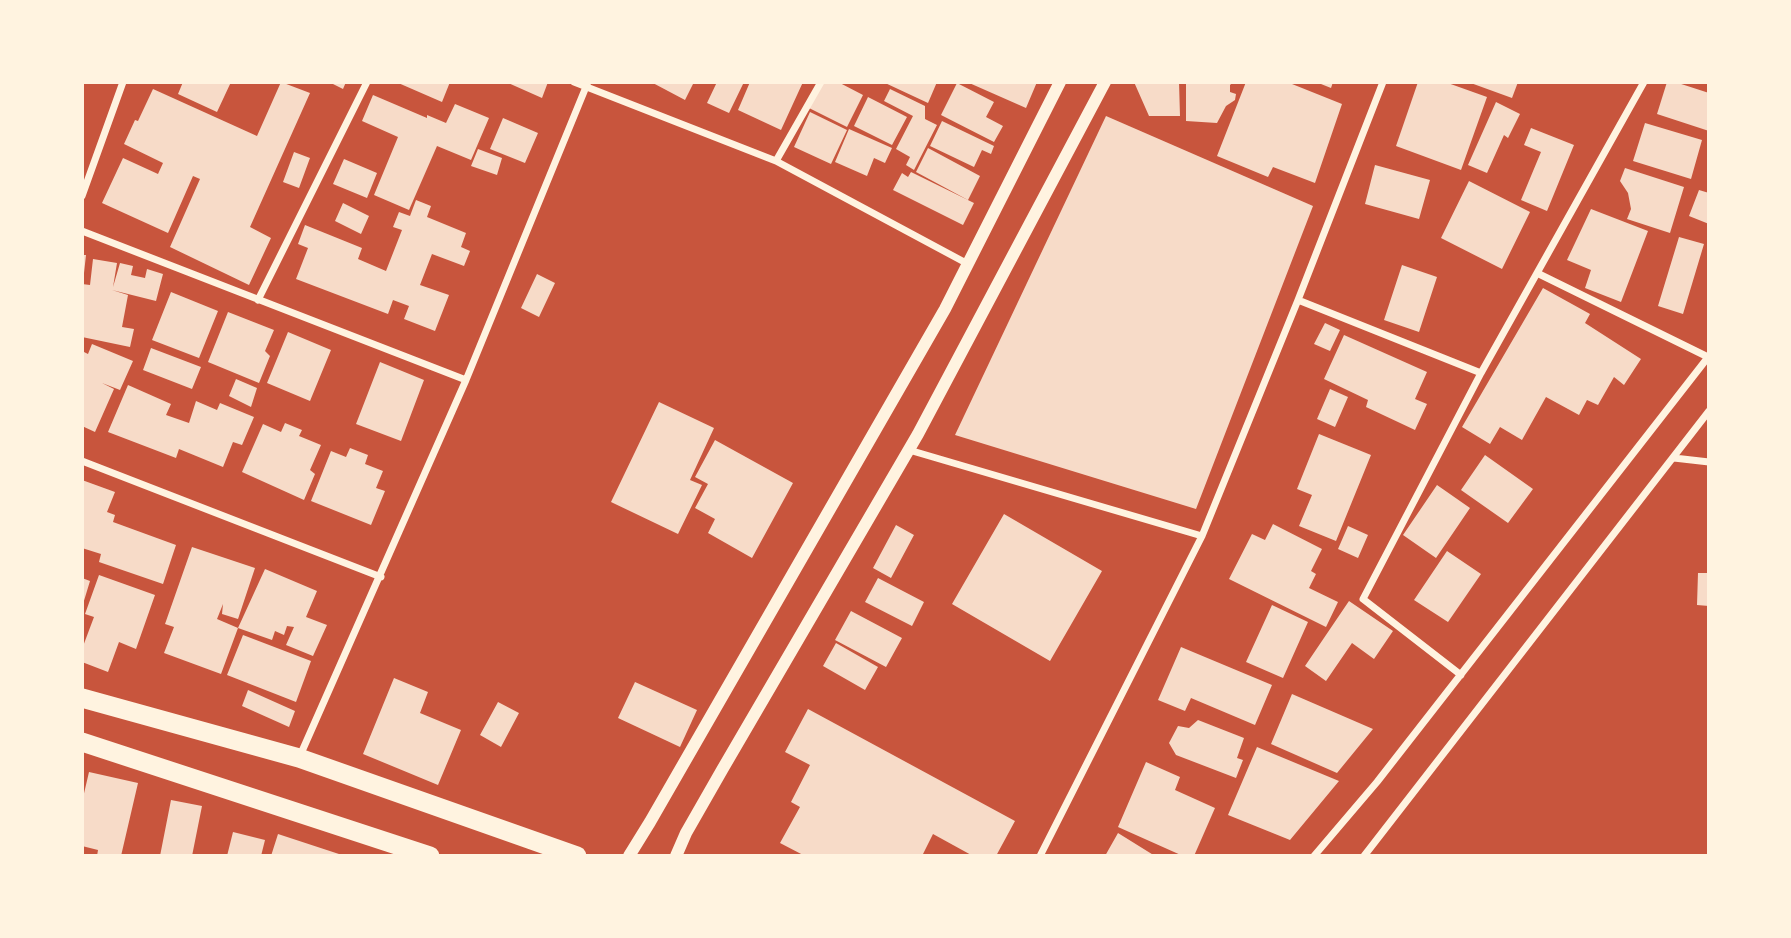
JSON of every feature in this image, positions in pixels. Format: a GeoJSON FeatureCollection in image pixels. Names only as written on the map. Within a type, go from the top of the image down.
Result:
{"type":"FeatureCollection","features":[{"type":"Feature","properties":{"kind":"highway"},"geometry":{"type":"LineString","coordinates":[[82,698],[299,758],[577,856]]}},
{"type":"Feature","properties":{"kind":"highway"},"geometry":{"type":"LineString","coordinates":[[82,742],[430,856]]}},
{"type":"Feature","properties":{"kind":"street"},"geometry":{"type":"LineString","coordinates":[[82,195],[123,82]]}},
{"type":"Feature","properties":{"kind":"street"},"geometry":{"type":"LineString","coordinates":[[258,300],[368,82]]}},
{"type":"Feature","properties":{"kind":"street"},"geometry":{"type":"LineString","coordinates":[[574,82],[776,161],[968,264]]}},
{"type":"Feature","properties":{"kind":"street"},"geometry":{"type":"LineString","coordinates":[[776,161],[821,82]]}},
{"type":"Feature","properties":{"kind":"street"},"geometry":{"type":"LineString","coordinates":[[629,856],[938,321],[1060,82]]}},
{"type":"Feature","properties":{"kind":"street"},"geometry":{"type":"LineString","coordinates":[[676,856],[722,770],[909,450],[1105,82]]}},
{"type":"Feature","properties":{"kind":"street"},"geometry":{"type":"LineString","coordinates":[[1040,856],[1202,536],[1383,82]]}},
{"type":"Feature","properties":{"kind":"street"},"geometry":{"type":"LineString","coordinates":[[1461,675],[1363,599],[1481,373],[1644,82]]}},
{"type":"Feature","properties":{"kind":"street"},"geometry":{"type":"LineString","coordinates":[[299,758],[466,380],[586,85]]}},
{"type":"Feature","properties":{"kind":"street"},"geometry":{"type":"LineString","coordinates":[[82,231],[466,380]]}},
{"type":"Feature","properties":{"kind":"street"},"geometry":{"type":"LineString","coordinates":[[1314,856],[1377,782],[1708,356],[1537,273]]}},
{"type":"Feature","properties":{"kind":"street"},"geometry":{"type":"LineString","coordinates":[[1298,300],[1481,373]]}},
{"type":"Feature","properties":{"kind":"street"},"geometry":{"type":"LineString","coordinates":[[1364,856],[1709,411]]}},
{"type":"Feature","properties":{"kind":"street"},"geometry":{"type":"LineString","coordinates":[[909,450],[1202,536]]}},
{"type":"Feature","properties":{"kind":"street"},"geometry":{"type":"LineString","coordinates":[[1674,458],[1709,462]]}},
{"type":"Feature","properties":{"kind":"street"},"geometry":{"type":"LineString","coordinates":[[82,461],[381,577]]}},
{"type":"Feature","properties":{"kind":"building"},"geometry":{"type":"Polygon","coordinates":[[[183,82],[231,82],[217,112],[178,94],[183,82]]]}},
{"type":"Feature","properties":{"kind":"building"},"geometry":{"type":"Polygon","coordinates":[[[281,82],[310,93],[250,227],[271,238],[249,285],[170,247],[200,179],[193,176],[168,233],[102,203],[123,158],[158,174],[163,163],[124,144],[153,89],[257,136],[281,82]]]}},
{"type":"Feature","properties":{"kind":"building"},"geometry":{"type":"Polygon","coordinates":[[[329,82],[346,82],[343,89],[329,82]]]}},
{"type":"Feature","properties":{"kind":"building"},"geometry":{"type":"Polygon","coordinates":[[[396,82],[450,82],[442,102],[396,82]]]}},
{"type":"Feature","properties":{"kind":"building"},"geometry":{"type":"Polygon","coordinates":[[[506,82],[548,82],[542,98],[506,82]]]}},
{"type":"Feature","properties":{"kind":"building"},"geometry":{"type":"Polygon","coordinates":[[[651,82],[694,82],[685,100],[651,82]]]}},
{"type":"Feature","properties":{"kind":"building"},"geometry":{"type":"Polygon","coordinates":[[[717,82],[744,82],[729,113],[707,103],[717,82]]]}},
{"type":"Feature","properties":{"kind":"building"},"geometry":{"type":"Polygon","coordinates":[[[750,82],[803,82],[781,130],[738,110],[750,82]]]}},
{"type":"Feature","properties":{"kind":"building"},"geometry":{"type":"Polygon","coordinates":[[[819,82],[838,82],[863,95],[847,127],[807,107],[819,82]]]}},
{"type":"Feature","properties":{"kind":"building"},"geometry":{"type":"Polygon","coordinates":[[[883,82],[937,82],[928,103],[883,82]]]}},
{"type":"Feature","properties":{"kind":"building"},"geometry":{"type":"Polygon","coordinates":[[[967,82],[1037,82],[1026,108],[967,82]]]}},
{"type":"Feature","properties":{"kind":"building"},"geometry":{"type":"Polygon","coordinates":[[[1134,82],[1179,82],[1180,116],[1149,116],[1134,82]]]}},
{"type":"Feature","properties":{"kind":"building"},"geometry":{"type":"Polygon","coordinates":[[[1186,82],[1233,82],[1230,92],[1236,94],[1235,100],[1226,106],[1217,123],[1186,121],[1186,82]]]}},
{"type":"Feature","properties":{"kind":"building"},"geometry":{"type":"Polygon","coordinates":[[[1246,82],[1287,82],[1342,104],[1315,183],[1273,167],[1268,177],[1217,156],[1246,82]]]}},
{"type":"Feature","properties":{"kind":"building"},"geometry":{"type":"Polygon","coordinates":[[[1316,82],[1333,82],[1331,88],[1316,82]]]}},
{"type":"Feature","properties":{"kind":"building"},"geometry":{"type":"Polygon","coordinates":[[[1418,82],[1445,82],[1487,97],[1461,170],[1396,146],[1418,82]]]}},
{"type":"Feature","properties":{"kind":"building"},"geometry":{"type":"Polygon","coordinates":[[[1468,82],[1518,82],[1512,98],[1468,82]]]}},
{"type":"Feature","properties":{"kind":"building"},"geometry":{"type":"Polygon","coordinates":[[[1667,82],[1709,93],[1709,131],[1657,114],[1667,82]]]}},
{"type":"Feature","properties":{"kind":"building"},"geometry":{"type":"Polygon","coordinates":[[[957,83],[994,102],[986,117],[1003,126],[994,142],[941,115],[957,83]]]}},
{"type":"Feature","properties":{"kind":"building"},"geometry":{"type":"Polygon","coordinates":[[[890,89],[925,106],[925,119],[937,125],[914,170],[906,165],[910,157],[896,149],[913,116],[884,101],[890,89]]]}},
{"type":"Feature","properties":{"kind":"building"},"geometry":{"type":"Polygon","coordinates":[[[373,95],[427,118],[427,115],[446,123],[455,104],[489,118],[471,160],[437,146],[409,210],[374,195],[398,137],[362,121],[373,95]]]}},
{"type":"Feature","properties":{"kind":"building"},"geometry":{"type":"Polygon","coordinates":[[[868,97],[907,117],[892,145],[854,126],[868,97]]]}},
{"type":"Feature","properties":{"kind":"building"},"geometry":{"type":"Polygon","coordinates":[[[1496,102],[1520,114],[1508,138],[1504,135],[1487,173],[1468,165],[1496,102]]]}},
{"type":"Feature","properties":{"kind":"building"},"geometry":{"type":"Polygon","coordinates":[[[810,112],[847,130],[831,164],[794,147],[810,112]]]}},
{"type":"Feature","properties":{"kind":"building"},"geometry":{"type":"Polygon","coordinates":[[[1106,116],[1313,206],[1196,509],[955,435],[1106,116]]]}},
{"type":"Feature","properties":{"kind":"building"},"geometry":{"type":"Polygon","coordinates":[[[503,118],[538,133],[525,163],[490,149],[503,118]]]}},
{"type":"Feature","properties":{"kind":"building"},"geometry":{"type":"Polygon","coordinates":[[[942,121],[994,146],[991,154],[982,150],[974,167],[930,146],[942,121]]]}},
{"type":"Feature","properties":{"kind":"building"},"geometry":{"type":"Polygon","coordinates":[[[1645,123],[1702,140],[1691,179],[1633,161],[1645,123]]]}},
{"type":"Feature","properties":{"kind":"building"},"geometry":{"type":"Polygon","coordinates":[[[1531,128],[1574,145],[1547,211],[1521,200],[1541,152],[1524,145],[1531,128]]]}},
{"type":"Feature","properties":{"kind":"building"},"geometry":{"type":"Polygon","coordinates":[[[849,129],[892,148],[885,163],[874,158],[867,176],[835,162],[849,129]]]}},
{"type":"Feature","properties":{"kind":"building"},"geometry":{"type":"Polygon","coordinates":[[[928,148],[980,176],[968,200],[916,172],[928,148]]]}},
{"type":"Feature","properties":{"kind":"building"},"geometry":{"type":"Polygon","coordinates":[[[478,149],[502,158],[497,175],[471,166],[478,149]]]}},
{"type":"Feature","properties":{"kind":"building"},"geometry":{"type":"Polygon","coordinates":[[[294,152],[310,158],[299,188],[283,182],[294,152]]]}},
{"type":"Feature","properties":{"kind":"building"},"geometry":{"type":"Polygon","coordinates":[[[344,159],[377,173],[367,198],[333,184],[344,159]]]}},
{"type":"Feature","properties":{"kind":"building"},"geometry":{"type":"Polygon","coordinates":[[[1375,165],[1430,180],[1419,219],[1365,204],[1375,165]]]}},
{"type":"Feature","properties":{"kind":"building"},"geometry":{"type":"Polygon","coordinates":[[[1625,168],[1684,187],[1670,233],[1627,219],[1631,209],[1628,193],[1620,181],[1625,168]]]}},
{"type":"Feature","properties":{"kind":"building"},"geometry":{"type":"Polygon","coordinates":[[[911,172],[974,203],[963,225],[893,190],[902,173],[908,177],[911,172]]]}},
{"type":"Feature","properties":{"kind":"building"},"geometry":{"type":"Polygon","coordinates":[[[1469,181],[1530,212],[1502,269],[1441,238],[1469,181]]]}},
{"type":"Feature","properties":{"kind":"building"},"geometry":{"type":"Polygon","coordinates":[[[1699,190],[1709,193],[1709,224],[1689,216],[1699,190]]]}},
{"type":"Feature","properties":{"kind":"building"},"geometry":{"type":"Polygon","coordinates":[[[416,200],[431,206],[427,217],[466,233],[461,247],[470,251],[464,266],[432,254],[420,285],[449,295],[435,331],[404,319],[409,306],[393,300],[388,314],[296,279],[308,248],[298,244],[305,225],[362,248],[358,259],[386,271],[402,230],[393,227],[399,212],[410,216],[416,200]]]}},
{"type":"Feature","properties":{"kind":"building"},"geometry":{"type":"Polygon","coordinates":[[[343,203],[369,216],[361,234],[335,221],[343,203]]]}},
{"type":"Feature","properties":{"kind":"building"},"geometry":{"type":"Polygon","coordinates":[[[1591,209],[1648,231],[1621,302],[1585,288],[1591,270],[1567,260],[1591,209]]]}},
{"type":"Feature","properties":{"kind":"building"},"geometry":{"type":"Polygon","coordinates":[[[1679,237],[1704,244],[1683,314],[1658,306],[1679,237]]]}},
{"type":"Feature","properties":{"kind":"building"},"geometry":{"type":"Polygon","coordinates":[[[82,255],[86,255],[84,273],[82,273],[82,255]]]}},
{"type":"Feature","properties":{"kind":"building"},"geometry":{"type":"Polygon","coordinates":[[[93,259],[117,263],[113,287],[120,263],[133,266],[131,275],[145,278],[147,269],[163,274],[156,301],[112,290],[128,295],[122,327],[134,329],[130,347],[82,337],[82,284],[90,285],[93,259]]]}},
{"type":"Feature","properties":{"kind":"building"},"geometry":{"type":"Polygon","coordinates":[[[1402,265],[1437,277],[1419,332],[1384,320],[1402,265]]]}},
{"type":"Feature","properties":{"kind":"building"},"geometry":{"type":"Polygon","coordinates":[[[537,274],[555,283],[539,317],[521,308],[537,274]]]}},
{"type":"Feature","properties":{"kind":"building"},"geometry":{"type":"Polygon","coordinates":[[[1543,288],[1590,314],[1585,323],[1641,359],[1624,385],[1614,377],[1598,405],[1587,400],[1579,415],[1546,397],[1522,440],[1500,427],[1490,444],[1462,427],[1543,288]]]}},
{"type":"Feature","properties":{"kind":"building"},"geometry":{"type":"Polygon","coordinates":[[[171,292],[218,311],[199,358],[152,340],[171,292]]]}},
{"type":"Feature","properties":{"kind":"building"},"geometry":{"type":"Polygon","coordinates":[[[228,312],[274,330],[265,351],[270,356],[259,383],[208,362],[228,312]]]}},
{"type":"Feature","properties":{"kind":"building"},"geometry":{"type":"Polygon","coordinates":[[[1325,323],[1340,330],[1330,351],[1314,344],[1325,323]]]}},
{"type":"Feature","properties":{"kind":"building"},"geometry":{"type":"Polygon","coordinates":[[[288,332],[331,350],[310,401],[267,383],[288,332]]]}},
{"type":"Feature","properties":{"kind":"building"},"geometry":{"type":"Polygon","coordinates":[[[1344,335],[1427,372],[1415,399],[1427,404],[1415,430],[1366,407],[1368,400],[1324,379],[1344,335]]]}},
{"type":"Feature","properties":{"kind":"building"},"geometry":{"type":"Polygon","coordinates":[[[92,344],[133,361],[120,390],[102,383],[114,389],[95,432],[82,426],[82,351],[88,354],[92,344]]]}},
{"type":"Feature","properties":{"kind":"building"},"geometry":{"type":"Polygon","coordinates":[[[151,348],[201,367],[192,389],[143,370],[151,348]]]}},
{"type":"Feature","properties":{"kind":"building"},"geometry":{"type":"Polygon","coordinates":[[[380,362],[424,380],[401,441],[356,424],[380,362]]]}},
{"type":"Feature","properties":{"kind":"building"},"geometry":{"type":"Polygon","coordinates":[[[236,379],[257,388],[251,407],[229,396],[236,379]]]}},
{"type":"Feature","properties":{"kind":"building"},"geometry":{"type":"Polygon","coordinates":[[[128,385],[171,404],[166,415],[189,423],[196,401],[217,410],[220,403],[254,417],[242,445],[233,442],[223,467],[179,449],[176,458],[108,432],[128,385]]]}},
{"type":"Feature","properties":{"kind":"building"},"geometry":{"type":"Polygon","coordinates":[[[1330,389],[1348,397],[1335,427],[1317,419],[1330,389]]]}},
{"type":"Feature","properties":{"kind":"building"},"geometry":{"type":"Polygon","coordinates":[[[659,402],[714,428],[690,480],[702,485],[678,534],[611,502],[659,402]]]}},
{"type":"Feature","properties":{"kind":"building"},"geometry":{"type":"Polygon","coordinates":[[[285,423],[302,430],[299,436],[321,445],[310,470],[315,474],[304,500],[242,472],[263,424],[281,432],[285,423]]]}},
{"type":"Feature","properties":{"kind":"building"},"geometry":{"type":"Polygon","coordinates":[[[1319,434],[1371,455],[1336,541],[1299,526],[1312,495],[1297,489],[1319,434]]]}},
{"type":"Feature","properties":{"kind":"building"},"geometry":{"type":"Polygon","coordinates":[[[715,440],[793,483],[752,558],[708,533],[715,519],[695,508],[708,484],[695,477],[715,440]]]}},
{"type":"Feature","properties":{"kind":"building"},"geometry":{"type":"Polygon","coordinates":[[[350,448],[368,455],[365,464],[383,471],[376,488],[385,491],[371,525],[311,501],[331,451],[346,457],[350,448]]]}},
{"type":"Feature","properties":{"kind":"building"},"geometry":{"type":"Polygon","coordinates":[[[1485,455],[1533,489],[1508,523],[1461,490],[1485,455]]]}},
{"type":"Feature","properties":{"kind":"building"},"geometry":{"type":"Polygon","coordinates":[[[82,480],[115,492],[107,512],[115,515],[113,522],[176,545],[163,584],[99,562],[101,554],[82,548],[82,480]]]}},
{"type":"Feature","properties":{"kind":"building"},"geometry":{"type":"Polygon","coordinates":[[[1437,485],[1470,508],[1436,558],[1403,535],[1437,485]]]}},
{"type":"Feature","properties":{"kind":"building"},"geometry":{"type":"Polygon","coordinates":[[[1004,514],[1102,571],[1050,661],[952,604],[1004,514]]]}},
{"type":"Feature","properties":{"kind":"building"},"geometry":{"type":"Polygon","coordinates":[[[1273,524],[1322,549],[1311,571],[1316,574],[1309,588],[1338,602],[1326,627],[1229,579],[1252,534],[1265,540],[1273,524]]]}},
{"type":"Feature","properties":{"kind":"building"},"geometry":{"type":"Polygon","coordinates":[[[896,525],[914,535],[891,578],[873,568],[896,525]]]}},
{"type":"Feature","properties":{"kind":"building"},"geometry":{"type":"Polygon","coordinates":[[[1348,526],[1368,535],[1358,558],[1338,549],[1348,526]]]}},
{"type":"Feature","properties":{"kind":"building"},"geometry":{"type":"Polygon","coordinates":[[[192,547],[255,568],[238,619],[222,614],[223,604],[217,619],[238,628],[221,674],[164,653],[174,627],[165,624],[192,547]]]}},
{"type":"Feature","properties":{"kind":"building"},"geometry":{"type":"Polygon","coordinates":[[[1447,551],[1481,574],[1448,622],[1414,600],[1447,551]]]}},
{"type":"Feature","properties":{"kind":"building"},"geometry":{"type":"Polygon","coordinates":[[[265,569],[317,591],[306,617],[327,625],[313,656],[286,645],[294,627],[287,626],[284,635],[275,631],[272,640],[238,628],[265,569]]]}},
{"type":"Feature","properties":{"kind":"building"},"geometry":{"type":"Polygon","coordinates":[[[1698,573],[1709,573],[1709,606],[1697,605],[1698,573]]]}},
{"type":"Feature","properties":{"kind":"building"},"geometry":{"type":"Polygon","coordinates":[[[99,575],[155,595],[136,649],[119,642],[108,672],[82,662],[82,649],[94,617],[85,614],[99,575]]]}},
{"type":"Feature","properties":{"kind":"building"},"geometry":{"type":"Polygon","coordinates":[[[82,578],[90,581],[83,604],[82,604],[82,578]]]}},
{"type":"Feature","properties":{"kind":"building"},"geometry":{"type":"Polygon","coordinates":[[[878,578],[924,602],[912,626],[865,602],[878,578]]]}},
{"type":"Feature","properties":{"kind":"building"},"geometry":{"type":"Polygon","coordinates":[[[1349,601],[1393,631],[1374,659],[1352,643],[1326,681],[1305,666],[1349,601]]]}},
{"type":"Feature","properties":{"kind":"building"},"geometry":{"type":"Polygon","coordinates":[[[1272,605],[1308,622],[1283,678],[1246,662],[1272,605]]]}},
{"type":"Feature","properties":{"kind":"building"},"geometry":{"type":"Polygon","coordinates":[[[851,611],[902,638],[886,667],[835,640],[851,611]]]}},
{"type":"Feature","properties":{"kind":"building"},"geometry":{"type":"Polygon","coordinates":[[[243,635],[311,661],[296,702],[227,675],[243,635]]]}},
{"type":"Feature","properties":{"kind":"building"},"geometry":{"type":"Polygon","coordinates":[[[836,643],[878,667],[865,690],[823,666],[836,643]]]}},
{"type":"Feature","properties":{"kind":"building"},"geometry":{"type":"Polygon","coordinates":[[[1181,647],[1272,685],[1255,725],[1191,698],[1185,711],[1158,700],[1181,647]]]}},
{"type":"Feature","properties":{"kind":"building"},"geometry":{"type":"Polygon","coordinates":[[[394,678],[428,692],[420,713],[461,730],[438,785],[363,754],[394,678]]]}},
{"type":"Feature","properties":{"kind":"building"},"geometry":{"type":"Polygon","coordinates":[[[635,682],[697,710],[680,747],[618,718],[635,682]]]}},
{"type":"Feature","properties":{"kind":"building"},"geometry":{"type":"Polygon","coordinates":[[[248,690],[295,711],[289,727],[242,706],[248,690]]]}},
{"type":"Feature","properties":{"kind":"building"},"geometry":{"type":"Polygon","coordinates":[[[1292,694],[1373,729],[1337,773],[1271,744],[1292,694]]]}},
{"type":"Feature","properties":{"kind":"building"},"geometry":{"type":"Polygon","coordinates":[[[498,702],[519,713],[501,747],[480,735],[498,702]]]}},
{"type":"Feature","properties":{"kind":"building"},"geometry":{"type":"Polygon","coordinates":[[[808,709],[1015,821],[996,856],[973,856],[933,834],[922,856],[805,856],[780,843],[800,807],[791,802],[810,765],[785,752],[808,709]]]}},
{"type":"Feature","properties":{"kind":"building"},"geometry":{"type":"Polygon","coordinates":[[[1198,720],[1244,738],[1237,758],[1243,760],[1236,778],[1176,755],[1169,743],[1178,726],[1189,728],[1198,720]]]}},
{"type":"Feature","properties":{"kind":"building"},"geometry":{"type":"Polygon","coordinates":[[[1257,747],[1339,781],[1290,840],[1228,815],[1257,747]]]}},
{"type":"Feature","properties":{"kind":"building"},"geometry":{"type":"Polygon","coordinates":[[[1146,762],[1180,777],[1175,790],[1215,808],[1194,856],[1183,856],[1118,827],[1146,762]]]}},
{"type":"Feature","properties":{"kind":"building"},"geometry":{"type":"Polygon","coordinates":[[[89,772],[138,783],[121,856],[97,856],[98,850],[82,846],[82,802],[89,772]]]}},
{"type":"Feature","properties":{"kind":"building"},"geometry":{"type":"Polygon","coordinates":[[[171,800],[202,806],[192,856],[160,856],[171,800]]]}},
{"type":"Feature","properties":{"kind":"building"},"geometry":{"type":"Polygon","coordinates":[[[233,832],[265,840],[261,856],[227,856],[233,832]]]}},
{"type":"Feature","properties":{"kind":"building"},"geometry":{"type":"Polygon","coordinates":[[[1118,833],[1155,856],[1105,856],[1118,833]]]}},
{"type":"Feature","properties":{"kind":"building"},"geometry":{"type":"Polygon","coordinates":[[[278,834],[342,855],[271,856],[278,834]]]}}]}
